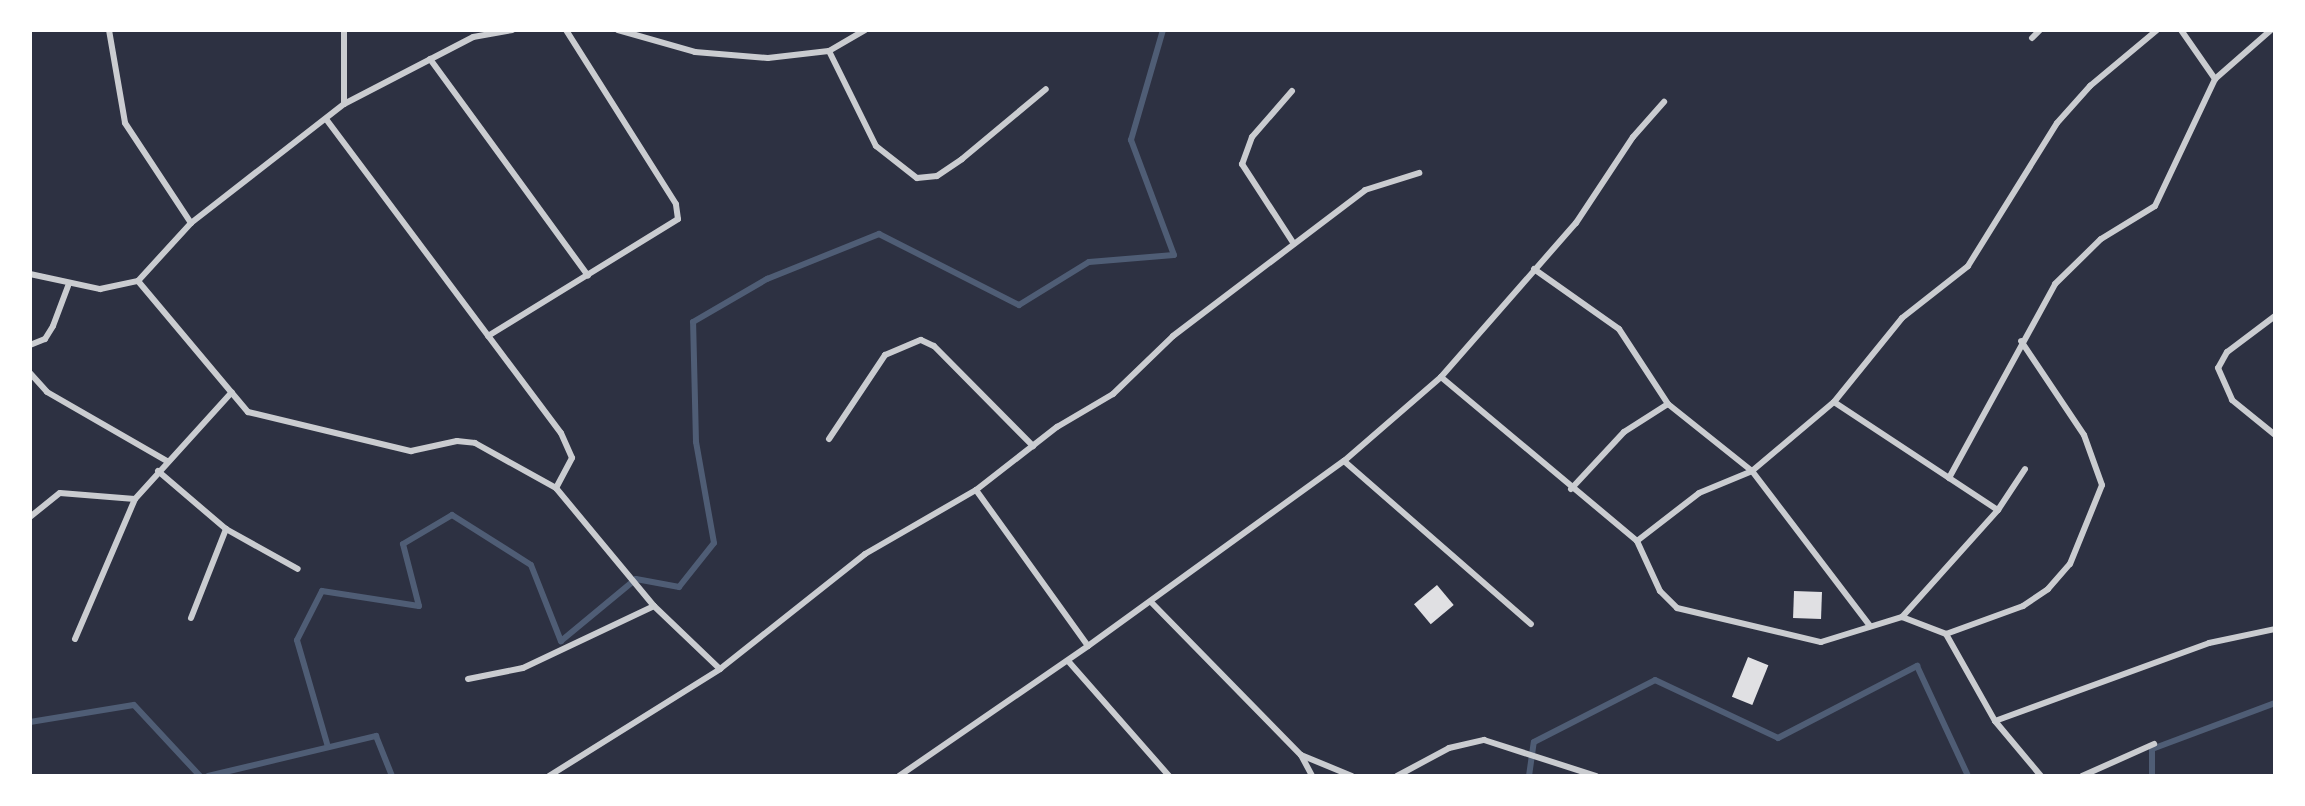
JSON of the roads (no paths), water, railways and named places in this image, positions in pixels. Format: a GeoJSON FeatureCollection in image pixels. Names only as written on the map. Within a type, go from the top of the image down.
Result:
{"type":"FeatureCollection","features":[{"type":"Feature","properties":{"kind":"street"},"geometry":{"type":"LineString","coordinates":[[110,30],[125,123],[191,223]]}},
{"type":"Feature","properties":{"kind":"street"},"geometry":{"type":"LineString","coordinates":[[344,30],[344,104]]}},
{"type":"Feature","properties":{"kind":"street"},"geometry":{"type":"LineString","coordinates":[[30,274],[68,286],[100,289],[138,281],[191,223],[344,104],[473,37],[512,30]]}},
{"type":"Feature","properties":{"kind":"street"},"geometry":{"type":"LineString","coordinates":[[488,336],[674,224],[679,212],[566,30]]}},
{"type":"Feature","properties":{"kind":"street"},"geometry":{"type":"LineString","coordinates":[[618,30],[695,52],[768,58],[829,51],[865,30]]}},
{"type":"Feature","properties":{"kind":"street"},"geometry":{"type":"LineString","coordinates":[[2032,38],[2040,30]]}},
{"type":"Feature","properties":{"kind":"street"},"geometry":{"type":"LineString","coordinates":[[1637,541],[1700,493],[1752,471],[1834,402],[1902,318],[1968,266],[2057,123],[2114,63],[2157,30]]}},
{"type":"Feature","properties":{"kind":"street"},"geometry":{"type":"LineString","coordinates":[[2181,30],[2215,79]]}},
{"type":"Feature","properties":{"kind":"street"},"geometry":{"type":"LineString","coordinates":[[1949,478],[2021,341],[2073,265],[2164,195],[2215,79],[2271,30]]}},
{"type":"Feature","properties":{"kind":"street"},"geometry":{"type":"LineString","coordinates":[[829,51],[876,146],[917,177],[937,176],[962,159],[1046,89]]}},
{"type":"Feature","properties":{"kind":"street"},"geometry":{"type":"LineString","coordinates":[[430,59],[588,276]]}},
{"type":"Feature","properties":{"kind":"street"},"geometry":{"type":"LineString","coordinates":[[1292,91],[1252,137],[1242,164],[1294,244]]}},
{"type":"Feature","properties":{"kind":"street"},"geometry":{"type":"LineString","coordinates":[[899,776],[1070,662],[1088,646],[1344,461],[1441,377],[1534,268],[1576,223],[1633,137],[1664,102]]}},
{"type":"Feature","properties":{"kind":"street"},"geometry":{"type":"LineString","coordinates":[[326,119],[561,433],[572,458],[556,489]]}},
{"type":"Feature","properties":{"kind":"street"},"geometry":{"type":"LineString","coordinates":[[549,776],[720,669],[866,554],[976,490],[1033,446],[1113,394],[1173,336],[1234,295],[1294,244],[1365,190],[1419,172]]}},
{"type":"Feature","properties":{"kind":"street"},"geometry":{"type":"LineString","coordinates":[[1534,268],[1619,329],[1668,404],[1752,471],[1870,626]]}},
{"type":"Feature","properties":{"kind":"street"},"geometry":{"type":"LineString","coordinates":[[138,281],[248,412],[265,419],[411,451],[457,441],[475,442],[556,489],[654,606],[720,669]]}},
{"type":"Feature","properties":{"kind":"street"},"geometry":{"type":"LineString","coordinates":[[30,345],[45,339],[53,326],[68,286]]}},
{"type":"Feature","properties":{"kind":"street"},"geometry":{"type":"LineString","coordinates":[[2275,316],[2227,352],[2218,368],[2232,400],[2275,435]]}},
{"type":"Feature","properties":{"kind":"street"},"geometry":{"type":"LineString","coordinates":[[829,439],[885,355],[921,340],[934,346],[1033,446]]}},
{"type":"Feature","properties":{"kind":"street"},"geometry":{"type":"LineString","coordinates":[[1946,634],[2023,606],[2048,589],[2070,564],[2102,485],[2084,435],[2021,341]]}},
{"type":"Feature","properties":{"kind":"street"},"geometry":{"type":"LineString","coordinates":[[30,373],[46,392],[167,461]]}},
{"type":"Feature","properties":{"kind":"street"},"geometry":{"type":"LineString","coordinates":[[1441,377],[1571,489],[1637,541],[1660,591],[1677,608],[1821,642],[1902,616],[1998,510],[2025,469]]}},
{"type":"Feature","properties":{"kind":"street"},"geometry":{"type":"LineString","coordinates":[[75,639],[135,499],[167,461],[232,392]]}},
{"type":"Feature","properties":{"kind":"street"},"geometry":{"type":"LineString","coordinates":[[1834,402],[1998,510]]}},
{"type":"Feature","properties":{"kind":"street"},"geometry":{"type":"LineString","coordinates":[[1571,489],[1624,432],[1668,404]]}},
{"type":"Feature","properties":{"kind":"street"},"geometry":{"type":"LineString","coordinates":[[1344,461],[1531,624]]}},
{"type":"Feature","properties":{"kind":"street"},"geometry":{"type":"LineString","coordinates":[[158,471],[226,529],[298,569]]}},
{"type":"Feature","properties":{"kind":"street"},"geometry":{"type":"LineString","coordinates":[[976,490],[1088,646]]}},
{"type":"Feature","properties":{"kind":"street"},"geometry":{"type":"LineString","coordinates":[[30,517],[60,493],[135,499]]}},
{"type":"Feature","properties":{"kind":"street"},"geometry":{"type":"LineString","coordinates":[[191,618],[226,529]]}},
{"type":"Feature","properties":{"kind":"street"},"geometry":{"type":"LineString","coordinates":[[1150,602],[1301,755],[1312,776]]}},
{"type":"Feature","properties":{"kind":"street"},"geometry":{"type":"LineString","coordinates":[[468,679],[523,669],[654,606]]}},
{"type":"Feature","properties":{"kind":"street"},"geometry":{"type":"LineString","coordinates":[[1902,616],[1946,634],[1995,721],[2041,776]]}},
{"type":"Feature","properties":{"kind":"street"},"geometry":{"type":"LineString","coordinates":[[1995,721],[2209,643],[2275,629]]}},
{"type":"Feature","properties":{"kind":"street"},"geometry":{"type":"LineString","coordinates":[[1070,662],[1169,776]]}},
{"type":"Feature","properties":{"kind":"street"},"geometry":{"type":"LineString","coordinates":[[1397,776],[1449,748],[1484,740],[1596,776]]}},
{"type":"Feature","properties":{"kind":"street"},"geometry":{"type":"LineString","coordinates":[[2082,776],[2154,744]]}},
{"type":"Feature","properties":{"kind":"street"},"geometry":{"type":"LineString","coordinates":[[1301,755],[1352,776]]}},
{"type":"Feature","properties":{"kind":"waterway"},"geometry":{"type":"LineString","coordinates":[[328,747],[297,640],[322,591],[419,606],[403,544],[452,515],[531,565],[561,641],[636,579],[679,587],[714,543],[696,442],[693,322],[767,279],[879,234],[1019,305],[1089,262],[1174,255],[1131,140],[1163,30]]}},
{"type":"Feature","properties":{"kind":"waterway"},"geometry":{"type":"LineString","coordinates":[[1529,776],[1534,742],[1655,680],[1778,738],[1917,666],[1968,776]]}},
{"type":"Feature","properties":{"kind":"waterway"},"geometry":{"type":"LineString","coordinates":[[2152,776],[2152,749],[2275,703]]}},
{"type":"Feature","properties":{"kind":"waterway"},"geometry":{"type":"LineString","coordinates":[[30,722],[134,705],[200,776]]}},
{"type":"Feature","properties":{"kind":"waterway"},"geometry":{"type":"LineString","coordinates":[[208,776],[376,736],[392,776]]}}]}
